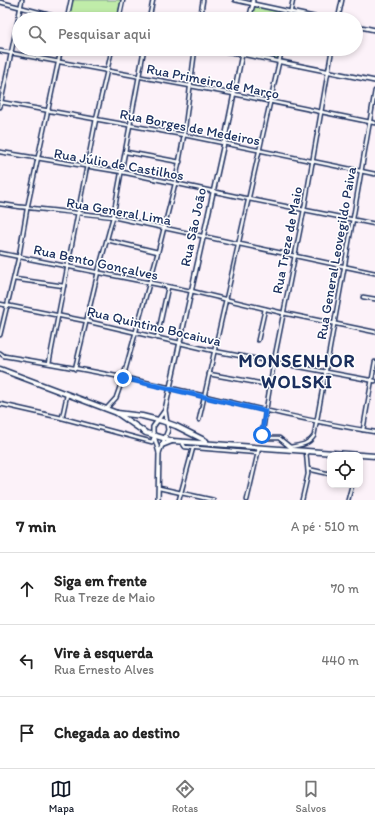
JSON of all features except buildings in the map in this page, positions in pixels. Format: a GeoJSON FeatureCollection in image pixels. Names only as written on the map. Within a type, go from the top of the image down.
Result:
{"type":"FeatureCollection","features":[{"type":"Feature","properties":{"kind":"highway"},"geometry":{"type":"LineString","coordinates":[[0,370],[116,413],[157,420],[176,426],[208,442]]}},
{"type":"Feature","properties":{"kind":"highway"},"geometry":{"type":"LineString","coordinates":[[116,413],[138,428],[154,436],[173,441]]}},
{"type":"Feature","properties":{"kind":"highway"},"geometry":{"type":"LineString","coordinates":[[162,445],[166,442],[173,441],[208,442],[375,456]]}},
{"type":"Feature","properties":{"kind":"main road"},"geometry":{"type":"LineString","coordinates":[[251,12],[253,2],[290,12]]}},
{"type":"Feature","properties":{"kind":"main road"},"geometry":{"type":"LineString","coordinates":[[363,27],[375,30]]}},
{"type":"Feature","properties":{"kind":"main road","name":"Rua São João"},"geometry":{"type":"LineString","coordinates":[[167,423],[165,410],[242,56]]}},
{"type":"Feature","properties":{"kind":"main road"},"geometry":{"type":"LineString","coordinates":[[251,56],[375,81]]}},
{"type":"Feature","properties":{"kind":"main road","name":"Rua São João"},"geometry":{"type":"LineString","coordinates":[[157,420],[165,410]]}},
{"type":"Feature","properties":{"kind":"main road"},"geometry":{"type":"LineString","coordinates":[[157,420],[152,427],[159,453],[158,500]]}},
{"type":"Feature","properties":{"kind":"main road"},"geometry":{"type":"LineString","coordinates":[[159,453],[164,438],[168,432],[167,423]]}},
{"type":"Feature","properties":{"kind":"street"},"geometry":{"type":"LineString","coordinates":[[20,12],[22,0]]}},
{"type":"Feature","properties":{"kind":"street"},"geometry":{"type":"LineString","coordinates":[[68,12],[72,0]]}},
{"type":"Feature","properties":{"kind":"street"},"geometry":{"type":"LineString","coordinates":[[120,12],[123,0]]}},
{"type":"Feature","properties":{"kind":"street"},"geometry":{"type":"LineString","coordinates":[[150,12],[153,0]]}},
{"type":"Feature","properties":{"kind":"street"},"geometry":{"type":"LineString","coordinates":[[201,12],[203,0]]}},
{"type":"Feature","properties":{"kind":"street"},"geometry":{"type":"LineString","coordinates":[[235,0],[253,2]]}},
{"type":"Feature","properties":{"kind":"street"},"geometry":{"type":"LineString","coordinates":[[290,12],[293,0]]}},
{"type":"Feature","properties":{"kind":"street"},"geometry":{"type":"LineString","coordinates":[[339,12],[342,0]]}},
{"type":"Feature","properties":{"kind":"street"},"geometry":{"type":"LineString","coordinates":[[0,2],[37,12]]}},
{"type":"Feature","properties":{"kind":"street"},"geometry":{"type":"LineString","coordinates":[[0,106],[12,49]]}},
{"type":"Feature","properties":{"kind":"street","name":"Rua Primeiro de Março"},"geometry":{"type":"LineString","coordinates":[[0,51],[11,54]]}},
{"type":"Feature","properties":{"kind":"street","name":"Rua Primeiro de Março"},"geometry":{"type":"LineString","coordinates":[[23,56],[234,94],[375,123]]}},
{"type":"Feature","properties":{"kind":"street"},"geometry":{"type":"LineString","coordinates":[[0,335],[19,256],[27,208],[59,56]]}},
{"type":"Feature","properties":{"kind":"street"},"geometry":{"type":"LineString","coordinates":[[49,363],[96,119],[110,56]]}},
{"type":"Feature","properties":{"kind":"street"},"geometry":{"type":"LineString","coordinates":[[75,369],[98,272],[113,217],[143,56]]}},
{"type":"Feature","properties":{"kind":"street"},"geometry":{"type":"LineString","coordinates":[[106,409],[116,398],[123,378],[165,228],[180,162],[194,56]]}},
{"type":"Feature","properties":{"kind":"street"},"geometry":{"type":"LineString","coordinates":[[199,420],[280,56]]}},
{"type":"Feature","properties":{"kind":"street","name":"Rua Treze de Maio"},"geometry":{"type":"LineString","coordinates":[[290,448],[279,438],[266,439],[263,438],[262,435],[283,313],[322,112],[331,56]]}},
{"type":"Feature","properties":{"kind":"street","name":"Rua General Leovegildo Paiva"},"geometry":{"type":"LineString","coordinates":[[290,448],[311,441],[314,436],[375,91]]}},
{"type":"Feature","properties":{"kind":"street","name":"Rua Borges de Medeiros"},"geometry":{"type":"LineString","coordinates":[[0,102],[184,135],[375,174]]}},
{"type":"Feature","properties":{"kind":"street","name":"Rua Júlio de Castilhos"},"geometry":{"type":"LineString","coordinates":[[0,152],[122,172],[375,224]]}},
{"type":"Feature","properties":{"kind":"street"},"geometry":{"type":"LineString","coordinates":[[126,152],[180,162]]}},
{"type":"Feature","properties":{"kind":"street","name":"Rua General Lima"},"geometry":{"type":"LineString","coordinates":[[0,204],[113,217],[375,273]]}},
{"type":"Feature","properties":{"kind":"street"},"geometry":{"type":"LineString","coordinates":[[107,240],[158,252]]}},
{"type":"Feature","properties":{"kind":"street","name":"Rua Bento Gonçalves"},"geometry":{"type":"LineString","coordinates":[[0,253],[191,291],[265,309],[375,332]]}},
{"type":"Feature","properties":{"kind":"street"},"geometry":{"type":"LineString","coordinates":[[14,279],[64,286]]}},
{"type":"Feature","properties":{"kind":"street"},"geometry":{"type":"LineString","coordinates":[[158,338],[168,287]]}},
{"type":"Feature","properties":{"kind":"street"},"geometry":{"type":"LineString","coordinates":[[363,297],[375,299]]}},
{"type":"Feature","properties":{"kind":"street","name":"Rua Quintino Bocaiuva"},"geometry":{"type":"LineString","coordinates":[[0,304],[136,332],[214,350],[373,381]]}},
{"type":"Feature","properties":{"kind":"street"},"geometry":{"type":"LineString","coordinates":[[258,340],[265,309]]}},
{"type":"Feature","properties":{"kind":"street"},"geometry":{"type":"LineString","coordinates":[[0,353],[4,356],[49,363],[170,388],[265,411],[375,432]]}},
{"type":"Feature","properties":{"kind":"street"},"geometry":{"type":"LineString","coordinates":[[363,430],[373,381],[375,362]]}},
{"type":"Feature","properties":{"kind":"street"},"geometry":{"type":"LineString","coordinates":[[209,374],[270,385]]}},
{"type":"Feature","properties":{"kind":"street"},"geometry":{"type":"LineString","coordinates":[[62,418],[67,394]]}},
{"type":"Feature","properties":{"kind":"street"},"geometry":{"type":"LineString","coordinates":[[0,404],[62,418],[152,442],[154,436]]}},
{"type":"Feature","properties":{"kind":"street"},"geometry":{"type":"LineString","coordinates":[[181,441],[183,445],[193,448],[258,454]]}},
{"type":"Feature","properties":{"kind":"street"},"geometry":{"type":"LineString","coordinates":[[247,500],[259,447]]}},
{"type":"Feature","properties":{"kind":"street"},"geometry":{"type":"LineString","coordinates":[[180,500],[193,448]]}},
{"type":"Feature","properties":{"kind":"street"},"geometry":{"type":"LineString","coordinates":[[302,500],[308,469],[306,451]]}},
{"type":"Feature","properties":{"kind":"street"},"geometry":{"type":"LineString","coordinates":[[308,469],[327,473]]}},
{"type":"Feature","properties":{"kind":"street"},"geometry":{"type":"LineString","coordinates":[[159,488],[213,500]]}},
{"type":"Feature","properties":{"kind":"street"},"geometry":{"type":"LineString","coordinates":[[348,500],[351,488]]}},
{"type":"Feature","properties":{"kind":"green space"},"geometry":{"type":"Polygon","coordinates":[[[73,0],[121,0],[118,12],[70,12],[73,0]]]}},
{"type":"Feature","properties":{"kind":"green space"},"geometry":{"type":"Polygon","coordinates":[[[253,5],[289,12],[252,12],[253,5]]]}},
{"type":"Feature","properties":{"kind":"green space"},"geometry":{"type":"Polygon","coordinates":[[[254,56],[279,56],[278,61],[254,56]]]}},
{"type":"Feature","properties":{"kind":"district","name":"MONSENHOR WOLSKI"},"geometry":{"type":"Point","coordinates":[297,371]}},
{"type":"Feature","properties":{"kind":"route"},"geometry":{"type":"LineString","coordinates":[[123,378],[265,411],[262,435]]}}]}
